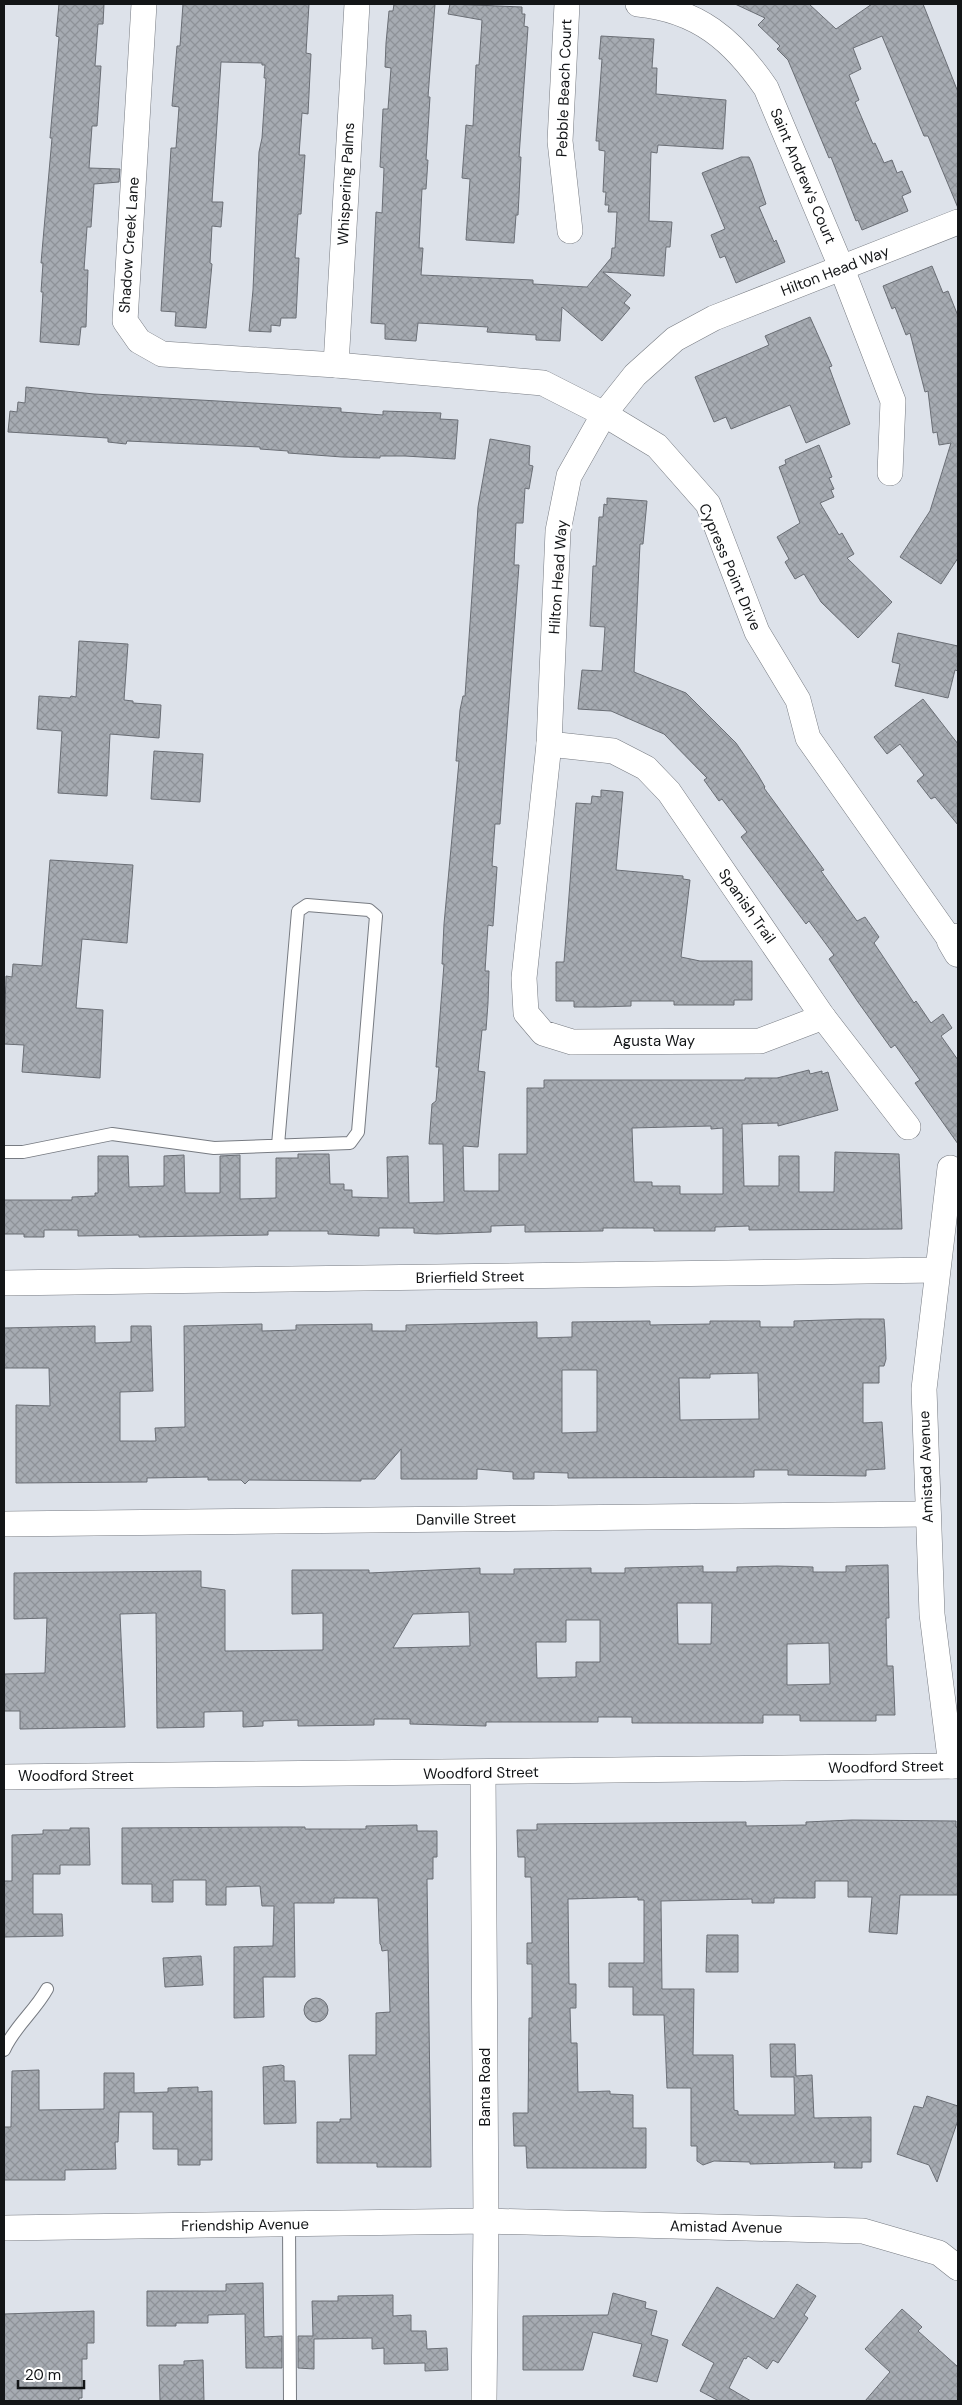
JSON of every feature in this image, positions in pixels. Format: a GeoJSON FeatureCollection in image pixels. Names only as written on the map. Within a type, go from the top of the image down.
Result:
{"type":"FeatureCollection","features":[{"type":"Feature","properties":{"kind":"street","name":"Shadow Creek Lane"},"geometry":{"type":"LineString","coordinates":[[144,4],[125,320],[139,341],[162,354],[336,365]]}},
{"type":"Feature","properties":{"kind":"street","name":"Whispering Palms"},"geometry":{"type":"LineString","coordinates":[[336,365],[357,4]]}},
{"type":"Feature","properties":{"kind":"street","name":"Pebble Beach Court"},"geometry":{"type":"LineString","coordinates":[[567,4],[560,141],[570,231]]}},
{"type":"Feature","properties":{"kind":"street","name":"Saint Andrew's Court"},"geometry":{"type":"LineString","coordinates":[[638,4],[664,8],[704,24],[729,42],[748,62],[766,88],[842,269],[893,401],[890,473]]}},
{"type":"Feature","properties":{"kind":"street","name":"Hilton Head Way"},"geometry":{"type":"LineString","coordinates":[[524,978],[548,744],[558,531],[569,476],[604,414],[634,375],[675,339],[714,318],[958,222]]}},
{"type":"Feature","properties":{"kind":"street","name":"Cypress Point Drive"},"geometry":{"type":"LineString","coordinates":[[336,365],[543,383],[604,414],[657,446],[708,504],[757,632],[798,700],[808,738],[956,943]]}},
{"type":"Feature","properties":{"kind":"street","name":"Spanish Trail"},"geometry":{"type":"LineString","coordinates":[[548,744],[613,751],[646,768],[669,792],[824,1017],[908,1127]]}},
{"type":"Feature","properties":{"kind":"street","name":"Agusta Way"},"geometry":{"type":"LineString","coordinates":[[524,978],[526,1013],[543,1033],[572,1042],[760,1040],[824,1017]]}},
{"type":"Feature","properties":{"kind":"street","name":"Amistad Avenue"},"geometry":{"type":"LineString","coordinates":[[950,1168],[924,1389],[932,1614],[955,1766]]}},
{"type":"Feature","properties":{"kind":"street","name":"Brierfield Street"},"geometry":{"type":"LineString","coordinates":[[4,1283],[937,1270]]}},
{"type":"Feature","properties":{"kind":"street","name":"Danville Street"},"geometry":{"type":"LineString","coordinates":[[4,1524],[928,1514]]}},
{"type":"Feature","properties":{"kind":"street","name":"Woodford Street"},"geometry":{"type":"LineString","coordinates":[[4,1777],[483,1773],[955,1766]]}},
{"type":"Feature","properties":{"kind":"street","name":"Banta Road"},"geometry":{"type":"LineString","coordinates":[[483,1773],[486,2222],[484,2401]]}},
{"type":"Feature","properties":{"kind":"street","name":"Amistad Avenue"},"geometry":{"type":"LineString","coordinates":[[486,2222],[863,2231],[939,2254],[958,2268]]}},
{"type":"Feature","properties":{"kind":"street","name":"Friendship Avenue"},"geometry":{"type":"LineString","coordinates":[[4,2228],[486,2222]]}},
{"type":"Feature","properties":{"kind":"lane"},"geometry":{"type":"LineString","coordinates":[[4,1152],[23,1152],[112,1134],[214,1148],[350,1142],[358,1132],[376,916],[369,910],[307,904],[298,911],[278,1145]]}},
{"type":"Feature","properties":{"kind":"lane"},"geometry":{"type":"LineString","coordinates":[[4,2050],[10,2038],[38,2006],[47,1988]]}},
{"type":"Feature","properties":{"kind":"lane"},"geometry":{"type":"LineString","coordinates":[[289,2224],[290,2401]]}},
{"type":"Feature","properties":{"kind":"building"},"geometry":{"type":"Polygon","coordinates":[[[59,4],[104,4],[103,24],[98,24],[95,66],[101,66],[97,126],[92,126],[89,168],[120,169],[119,182],[94,184],[91,227],[87,227],[84,270],[88,270],[86,327],[81,327],[79,345],[40,342],[43,292],[41,292],[43,263],[41,263],[52,138],[50,138],[59,37],[56,36],[59,4]]]}},
{"type":"Feature","properties":{"kind":"building"},"geometry":{"type":"Polygon","coordinates":[[[183,4],[309,4],[306,53],[311,54],[308,114],[302,113],[299,155],[305,155],[301,214],[298,214],[295,258],[299,258],[296,318],[281,318],[280,326],[271,325],[271,332],[249,331],[253,290],[259,152],[262,138],[266,78],[264,78],[265,65],[262,65],[262,63],[221,62],[212,202],[223,202],[221,227],[212,226],[210,263],[212,264],[206,328],[175,326],[176,312],[161,311],[171,148],[176,148],[179,107],[172,106],[177,46],[180,46],[183,4]]]}},
{"type":"Feature","properties":{"kind":"building"},"geometry":{"type":"Polygon","coordinates":[[[394,4],[435,4],[428,97],[430,97],[426,189],[422,189],[419,248],[423,248],[421,275],[533,280],[533,284],[587,287],[611,258],[612,248],[615,248],[617,212],[608,212],[609,205],[605,205],[606,192],[603,192],[605,151],[599,150],[599,141],[596,141],[602,59],[599,59],[601,36],[654,39],[652,68],[657,68],[656,94],[726,100],[723,149],[658,145],[657,153],[651,152],[649,221],[672,222],[670,247],[666,247],[664,276],[603,272],[631,295],[624,303],[630,308],[602,341],[562,307],[560,341],[536,340],[536,335],[487,332],[488,327],[418,323],[416,341],[385,339],[385,324],[371,323],[376,212],[382,213],[384,168],[380,167],[383,109],[388,109],[391,68],[385,67],[386,43],[389,11],[393,11],[394,4]]]}},
{"type":"Feature","properties":{"kind":"building"},"geometry":{"type":"Polygon","coordinates":[[[450,4],[522,7],[522,14],[525,14],[524,26],[528,27],[519,157],[521,157],[518,215],[516,215],[514,243],[466,240],[470,179],[462,178],[466,125],[473,126],[476,65],[479,65],[482,20],[448,14],[450,4]]]}},
{"type":"Feature","properties":{"kind":"building"},"geometry":{"type":"Polygon","coordinates":[[[735,4],[809,4],[836,29],[872,4],[923,4],[958,92],[958,208],[928,136],[924,136],[882,36],[853,48],[861,69],[849,75],[859,100],[855,102],[873,144],[875,143],[884,163],[892,160],[897,173],[902,171],[911,192],[902,196],[908,211],[862,230],[858,220],[856,221],[831,157],[829,158],[788,60],[777,49],[780,46],[758,25],[765,18],[735,4]]]}},
{"type":"Feature","properties":{"kind":"building"},"geometry":{"type":"Polygon","coordinates":[[[741,157],[749,157],[752,163],[766,204],[759,207],[785,262],[736,283],[725,256],[720,258],[711,235],[725,229],[702,173],[741,157]]]}},
{"type":"Feature","properties":{"kind":"building"},"geometry":{"type":"Polygon","coordinates":[[[932,266],[943,293],[948,291],[958,316],[958,558],[941,584],[900,557],[930,511],[951,443],[939,445],[937,432],[933,433],[928,391],[925,392],[910,333],[906,335],[895,307],[892,309],[883,286],[932,266]]]}},
{"type":"Feature","properties":{"kind":"building"},"geometry":{"type":"Polygon","coordinates":[[[810,317],[832,366],[829,367],[850,424],[806,443],[790,405],[731,429],[726,417],[714,422],[695,377],[769,345],[765,336],[810,317]]]}},
{"type":"Feature","properties":{"kind":"building"},"geometry":{"type":"Polygon","coordinates":[[[26,387],[94,394],[341,408],[341,412],[383,415],[383,411],[441,413],[440,419],[458,420],[455,459],[405,456],[380,456],[380,458],[342,457],[288,453],[288,451],[260,449],[260,447],[127,441],[126,444],[108,442],[108,438],[8,432],[10,411],[17,412],[18,402],[25,403],[26,387]]]}},
{"type":"Feature","properties":{"kind":"building"},"geometry":{"type":"Polygon","coordinates":[[[490,439],[530,446],[529,465],[533,466],[529,489],[525,488],[523,523],[516,523],[514,565],[519,565],[500,824],[495,824],[492,866],[497,867],[493,926],[488,925],[485,971],[489,971],[486,1030],[482,1030],[478,1071],[485,1072],[478,1147],[463,1146],[464,1191],[499,1191],[499,1154],[527,1154],[527,1088],[544,1088],[544,1080],[745,1080],[745,1078],[777,1078],[809,1070],[810,1074],[822,1071],[822,1074],[828,1072],[838,1110],[778,1126],[778,1123],[742,1124],[744,1186],[779,1186],[779,1156],[799,1156],[799,1192],[834,1192],[835,1152],[899,1154],[902,1229],[749,1230],[749,1226],[715,1227],[715,1231],[654,1231],[654,1228],[603,1228],[603,1231],[525,1232],[525,1225],[491,1226],[491,1232],[436,1234],[414,1233],[414,1228],[379,1228],[379,1236],[328,1234],[328,1231],[268,1231],[268,1235],[139,1237],[139,1235],[78,1236],[78,1230],[44,1230],[44,1237],[4,1234],[4,1200],[72,1200],[72,1197],[95,1196],[95,1193],[98,1193],[98,1156],[128,1156],[129,1187],[164,1186],[164,1156],[184,1155],[185,1193],[220,1193],[220,1156],[240,1155],[240,1199],[276,1198],[276,1158],[298,1158],[298,1154],[329,1154],[330,1184],[344,1184],[344,1190],[352,1190],[352,1197],[388,1198],[387,1157],[408,1156],[409,1203],[444,1202],[443,1144],[429,1144],[432,1104],[436,1101],[439,1067],[436,1067],[444,964],[442,964],[444,924],[459,761],[456,761],[460,710],[463,696],[465,696],[478,507],[490,439]],[[711,1126],[632,1128],[634,1182],[652,1182],[652,1186],[680,1186],[680,1194],[723,1194],[723,1128],[711,1129],[711,1126]]]}},
{"type":"Feature","properties":{"kind":"building"},"geometry":{"type":"Polygon","coordinates":[[[819,445],[832,477],[829,478],[834,489],[831,490],[834,497],[820,503],[839,535],[842,533],[854,554],[847,558],[892,602],[858,638],[821,602],[804,574],[795,579],[785,562],[789,559],[777,537],[800,523],[779,467],[786,464],[785,460],[819,445]]]}},
{"type":"Feature","properties":{"kind":"building"},"geometry":{"type":"Polygon","coordinates":[[[607,498],[647,501],[643,544],[640,544],[634,672],[686,693],[736,743],[758,775],[764,788],[824,870],[821,871],[857,921],[865,917],[879,937],[874,943],[914,1003],[916,1001],[931,1023],[943,1014],[952,1028],[941,1036],[958,1060],[958,1144],[915,1083],[920,1080],[895,1045],[891,1048],[829,959],[834,955],[809,921],[806,924],[741,837],[747,832],[722,799],[719,801],[704,780],[707,778],[664,734],[611,711],[578,709],[582,670],[602,671],[605,627],[590,626],[593,566],[596,566],[599,517],[603,517],[604,504],[607,505],[607,498]]]}},
{"type":"Feature","properties":{"kind":"building"},"geometry":{"type":"Polygon","coordinates":[[[898,633],[958,646],[958,671],[955,670],[948,698],[895,686],[900,664],[892,662],[898,633]]]}},
{"type":"Feature","properties":{"kind":"building"},"geometry":{"type":"Polygon","coordinates":[[[79,641],[128,644],[124,700],[133,701],[133,703],[161,705],[159,738],[110,734],[107,796],[58,793],[62,731],[37,729],[39,696],[76,697],[79,641]]]}},
{"type":"Feature","properties":{"kind":"building"},"geometry":{"type":"Polygon","coordinates":[[[923,699],[958,744],[958,825],[935,797],[931,799],[917,781],[924,775],[900,744],[887,754],[874,737],[923,699]]]}},
{"type":"Feature","properties":{"kind":"building"},"geometry":{"type":"Polygon","coordinates":[[[154,751],[203,754],[200,802],[151,799],[154,751]]]}},
{"type":"Feature","properties":{"kind":"building"},"geometry":{"type":"Polygon","coordinates":[[[601,790],[623,792],[616,870],[683,876],[683,879],[690,880],[681,957],[700,961],[752,961],[752,1000],[734,1000],[734,1005],[674,1005],[674,1001],[631,1001],[631,1006],[599,1007],[574,1007],[574,1001],[556,1001],[556,962],[564,962],[576,803],[591,804],[592,796],[601,797],[601,790]]]}},
{"type":"Feature","properties":{"kind":"building"},"geometry":{"type":"Polygon","coordinates":[[[50,860],[133,865],[127,943],[82,939],[76,1008],[103,1010],[100,1078],[22,1072],[24,1045],[4,1044],[6,976],[12,977],[13,964],[42,966],[50,860]]]}},
{"type":"Feature","properties":{"kind":"building"},"geometry":{"type":"Polygon","coordinates":[[[884,1319],[886,1359],[884,1366],[879,1366],[879,1383],[863,1383],[863,1423],[882,1422],[885,1469],[866,1470],[866,1476],[788,1475],[788,1470],[754,1470],[754,1477],[568,1478],[568,1473],[534,1472],[534,1479],[513,1479],[513,1472],[477,1469],[477,1479],[401,1479],[401,1449],[375,1479],[361,1479],[361,1481],[249,1480],[245,1484],[241,1480],[208,1480],[208,1477],[147,1478],[147,1482],[16,1483],[16,1405],[50,1406],[49,1368],[4,1368],[4,1328],[95,1326],[95,1343],[131,1342],[131,1326],[151,1326],[153,1391],[120,1392],[120,1441],[156,1441],[155,1428],[185,1427],[184,1326],[262,1324],[262,1331],[296,1330],[296,1325],[372,1324],[372,1331],[406,1331],[406,1325],[537,1322],[537,1338],[572,1337],[572,1322],[650,1321],[650,1325],[710,1324],[710,1321],[760,1321],[760,1327],[794,1327],[794,1321],[884,1319]],[[562,1370],[562,1433],[597,1432],[597,1370],[562,1370]],[[758,1373],[710,1374],[710,1378],[679,1378],[680,1420],[759,1419],[758,1373]]]}},
{"type":"Feature","properties":{"kind":"building"},"geometry":{"type":"Polygon","coordinates":[[[888,1565],[889,1618],[886,1618],[887,1666],[893,1666],[895,1715],[876,1715],[876,1721],[800,1721],[800,1715],[763,1715],[763,1723],[632,1723],[632,1717],[598,1717],[598,1722],[486,1722],[486,1726],[410,1724],[410,1719],[374,1719],[374,1725],[298,1726],[298,1720],[263,1721],[263,1726],[243,1727],[243,1711],[204,1712],[204,1727],[157,1728],[156,1613],[120,1614],[125,1727],[20,1729],[20,1711],[4,1711],[4,1674],[45,1673],[47,1618],[14,1619],[14,1573],[201,1571],[201,1587],[225,1590],[225,1651],[323,1650],[323,1613],[292,1614],[292,1570],[369,1570],[369,1573],[480,1568],[480,1574],[514,1574],[514,1569],[591,1568],[591,1573],[625,1573],[625,1568],[703,1566],[703,1572],[737,1572],[737,1567],[777,1566],[813,1567],[813,1572],[846,1572],[846,1566],[888,1565]],[[677,1603],[678,1644],[711,1644],[712,1603],[677,1603]],[[469,1612],[413,1614],[393,1648],[470,1646],[469,1612]],[[566,1620],[566,1642],[536,1642],[537,1678],[576,1677],[576,1662],[600,1662],[600,1620],[566,1620]],[[829,1643],[787,1644],[787,1685],[830,1684],[829,1643]]]}},
{"type":"Feature","properties":{"kind":"building"},"geometry":{"type":"Polygon","coordinates":[[[852,1820],[956,1821],[956,1827],[958,1827],[958,1895],[900,1895],[897,1934],[869,1932],[872,1897],[848,1897],[848,1881],[815,1881],[815,1898],[774,1898],[774,1903],[752,1903],[752,1899],[661,1901],[662,1989],[694,1989],[693,2055],[733,2055],[734,2110],[738,2111],[738,2115],[795,2115],[794,2077],[771,2077],[770,2044],[795,2044],[796,2076],[812,2075],[814,2118],[871,2117],[871,2162],[862,2162],[862,2168],[834,2168],[835,2162],[750,2164],[750,2162],[714,2161],[703,2165],[697,2161],[697,2146],[691,2146],[691,2088],[667,2088],[664,2015],[633,2015],[633,1987],[609,1987],[609,1963],[644,1963],[644,1900],[638,1900],[638,1897],[568,1899],[569,1984],[576,1984],[576,2008],[570,2008],[571,2043],[577,2043],[578,2092],[610,2091],[610,2094],[633,2095],[633,2128],[646,2128],[646,2168],[527,2168],[526,2146],[514,2146],[513,2113],[528,2113],[529,2018],[532,2018],[532,1964],[527,1964],[527,1943],[532,1943],[531,1877],[525,1877],[525,1857],[518,1857],[517,1830],[537,1830],[537,1824],[746,1822],[746,1826],[806,1825],[806,1822],[852,1820]]]}},
{"type":"Feature","properties":{"kind":"building"},"geometry":{"type":"Polygon","coordinates":[[[417,1825],[417,1831],[437,1831],[437,1857],[433,1857],[433,1879],[427,1879],[431,2167],[377,2167],[377,2163],[317,2163],[317,2122],[340,2122],[340,2119],[351,2119],[349,2055],[376,2055],[376,2013],[390,2012],[388,1950],[382,1951],[380,1944],[378,1898],[334,1898],[334,1903],[294,1903],[295,1977],[263,1977],[264,2017],[234,2018],[234,1947],[273,1946],[274,1906],[262,1906],[260,1886],[226,1887],[226,1905],[206,1905],[206,1880],[173,1880],[173,1902],[152,1902],[152,1884],[122,1884],[122,1828],[305,1827],[305,1829],[366,1829],[366,1826],[417,1825]]]}},
{"type":"Feature","properties":{"kind":"building"},"geometry":{"type":"Polygon","coordinates":[[[70,1828],[89,1828],[90,1865],[60,1865],[60,1874],[33,1874],[33,1914],[62,1914],[63,1936],[4,1937],[4,1881],[12,1881],[12,1835],[43,1834],[43,1830],[70,1830],[70,1828]]]}},
{"type":"Feature","properties":{"kind":"building"},"geometry":{"type":"Polygon","coordinates":[[[707,1935],[738,1935],[738,1972],[706,1972],[707,1935]]]}},
{"type":"Feature","properties":{"kind":"building"},"geometry":{"type":"Polygon","coordinates":[[[201,1956],[203,1985],[165,1987],[163,1958],[201,1956]]]}},
{"type":"Feature","properties":{"kind":"building"},"geometry":{"type":"Polygon","coordinates":[[[316,1998],[324,2002],[328,2010],[324,2018],[316,2022],[308,2018],[304,2010],[308,2002],[316,1998]]]}},
{"type":"Feature","properties":{"kind":"building"},"geometry":{"type":"Polygon","coordinates":[[[284,2066],[284,2081],[295,2081],[296,2123],[264,2124],[263,2067],[284,2066]]]}},
{"type":"Feature","properties":{"kind":"building"},"geometry":{"type":"Polygon","coordinates":[[[39,2070],[39,2110],[104,2109],[104,2073],[134,2073],[134,2093],[168,2092],[168,2088],[198,2087],[198,2092],[212,2091],[212,2160],[200,2160],[200,2165],[178,2165],[178,2149],[153,2149],[153,2112],[119,2112],[118,2142],[115,2142],[116,2169],[65,2170],[65,2180],[4,2180],[4,2127],[11,2127],[12,2071],[39,2070]]]}},
{"type":"Feature","properties":{"kind":"building"},"geometry":{"type":"Polygon","coordinates":[[[927,2096],[958,2106],[958,2120],[937,2182],[929,2165],[897,2154],[914,2106],[923,2108],[927,2096]]]}},
{"type":"Feature","properties":{"kind":"building"},"geometry":{"type":"Polygon","coordinates":[[[263,2283],[264,2337],[282,2336],[282,2368],[246,2368],[245,2314],[208,2315],[208,2323],[176,2323],[176,2326],[147,2326],[147,2291],[226,2291],[226,2284],[263,2283]]]}},
{"type":"Feature","properties":{"kind":"building"},"geometry":{"type":"Polygon","coordinates":[[[797,2284],[816,2296],[804,2315],[808,2318],[778,2363],[773,2360],[767,2369],[748,2356],[746,2359],[744,2358],[729,2388],[751,2401],[719,2401],[700,2391],[714,2363],[682,2345],[717,2287],[774,2319],[797,2284]]]}},
{"type":"Feature","properties":{"kind":"building"},"geometry":{"type":"Polygon","coordinates":[[[613,2293],[646,2302],[645,2308],[657,2311],[651,2335],[668,2340],[657,2382],[633,2376],[642,2344],[593,2332],[583,2370],[523,2370],[523,2316],[608,2315],[613,2293]]]}},
{"type":"Feature","properties":{"kind":"building"},"geometry":{"type":"Polygon","coordinates":[[[393,2295],[393,2316],[411,2315],[411,2331],[426,2331],[427,2349],[447,2348],[448,2370],[425,2371],[425,2363],[384,2364],[384,2348],[372,2349],[372,2338],[314,2339],[314,2369],[298,2368],[298,2336],[313,2336],[312,2301],[338,2301],[338,2296],[393,2295]]]}},
{"type":"Feature","properties":{"kind":"building"},"geometry":{"type":"Polygon","coordinates":[[[902,2309],[922,2327],[918,2331],[958,2367],[958,2401],[865,2401],[890,2372],[865,2349],[902,2309]]]}},
{"type":"Feature","properties":{"kind":"building"},"geometry":{"type":"Polygon","coordinates":[[[94,2311],[94,2343],[87,2343],[87,2359],[82,2359],[82,2398],[79,2398],[79,2401],[4,2401],[4,2314],[94,2311]]]}},
{"type":"Feature","properties":{"kind":"building"},"geometry":{"type":"Polygon","coordinates":[[[203,2360],[204,2401],[160,2401],[159,2365],[184,2365],[184,2361],[203,2360]]]}}]}
